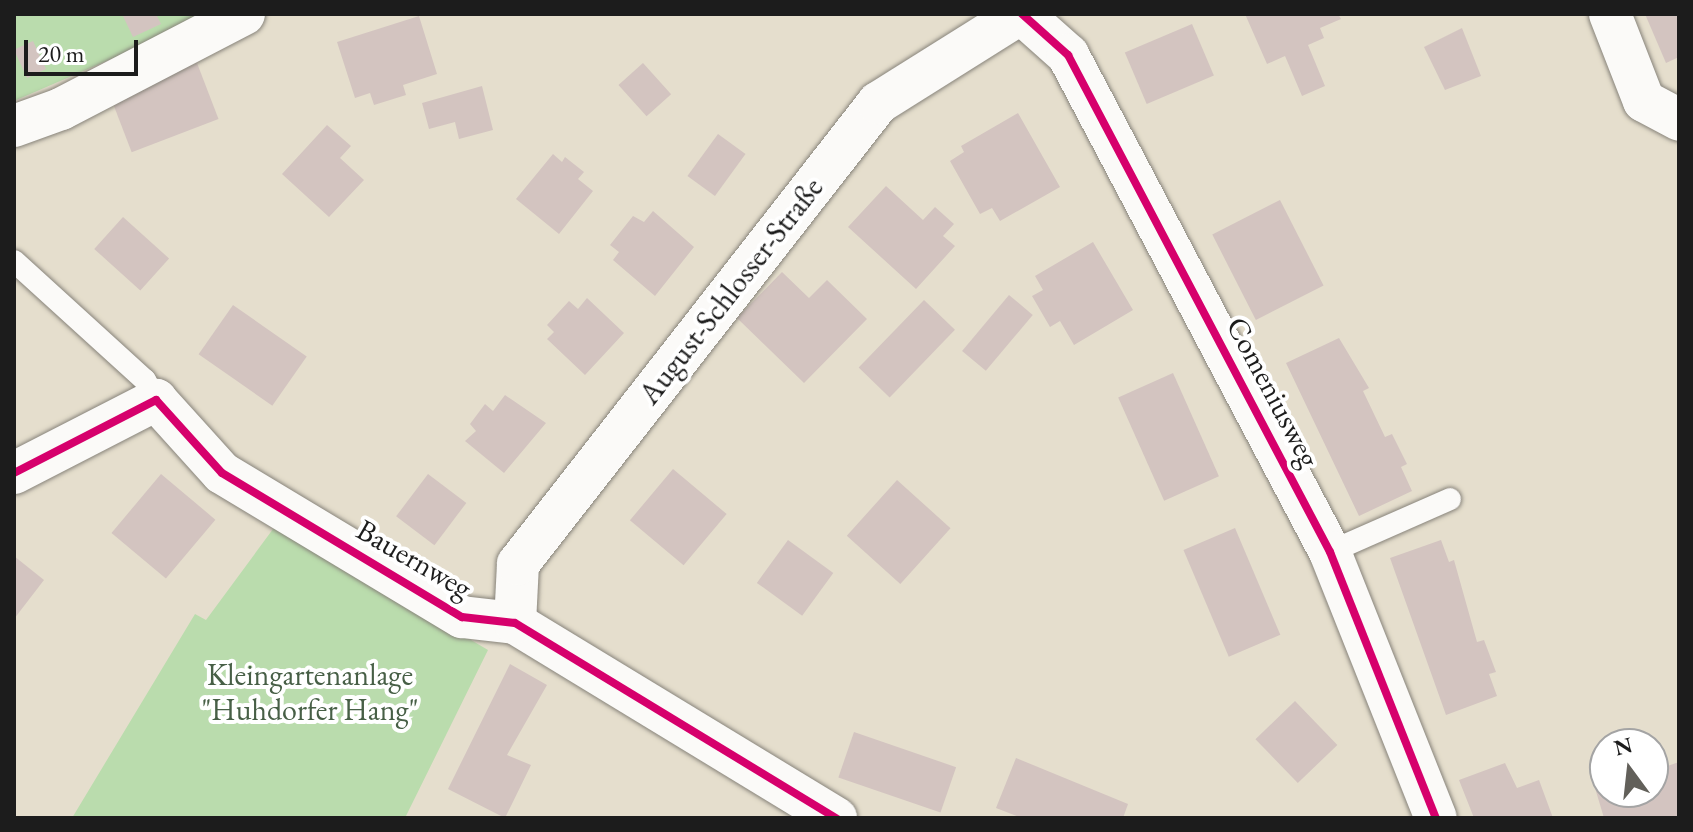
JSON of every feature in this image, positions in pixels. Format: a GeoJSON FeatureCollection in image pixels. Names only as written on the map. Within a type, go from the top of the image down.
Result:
{"type":"FeatureCollection","features":[{"type":"Feature","properties":{"kind":"street"},"geometry":{"type":"LineString","coordinates":[[14,126],[61,109],[244,14]]}},
{"type":"Feature","properties":{"kind":"street","name":"Comeniusweg"},"geometry":{"type":"LineString","coordinates":[[1021,14],[1068,55],[1330,552],[1436,818]]}},
{"type":"Feature","properties":{"kind":"street","name":"August-Schlosser-Straße"},"geometry":{"type":"LineString","coordinates":[[515,623],[518,564],[878,103],[1021,14]]}},
{"type":"Feature","properties":{"kind":"street"},"geometry":{"type":"LineString","coordinates":[[1610,14],[1644,101],[1679,120]]}},
{"type":"Feature","properties":{"kind":"street"},"geometry":{"type":"LineString","coordinates":[[14,473],[151,390]]}},
{"type":"Feature","properties":{"kind":"street","name":"Bauernweg"},"geometry":{"type":"LineString","coordinates":[[151,390],[222,473],[462,617],[515,623],[836,818]]}},
{"type":"Feature","properties":{"kind":"lane","name":"Bauernweg"},"geometry":{"type":"LineString","coordinates":[[14,261],[151,390]]}},
{"type":"Feature","properties":{"kind":"lane"},"geometry":{"type":"LineString","coordinates":[[1330,552],[1450,499]]}},
{"type":"Feature","properties":{"kind":"green space"},"geometry":{"type":"Polygon","coordinates":[[[14,14],[215,14],[14,101],[14,14]]]}},
{"type":"Feature","properties":{"kind":"green space","name":"Kleingartenanlage \"Huhdorfer Hang\""},"geometry":{"type":"Polygon","coordinates":[[[276,525],[488,650],[405,818],[72,818],[195,614],[206,620],[276,525]]]}},
{"type":"Feature","properties":{"kind":"building"},"geometry":{"type":"Polygon","coordinates":[[[122,14],[156,14],[161,24],[133,37],[122,14]]]}},
{"type":"Feature","properties":{"kind":"building"},"geometry":{"type":"Polygon","coordinates":[[[1245,14],[1338,14],[1341,19],[1320,28],[1324,38],[1308,45],[1325,86],[1302,96],[1285,56],[1267,64],[1245,14]]]}},
{"type":"Feature","properties":{"kind":"building"},"geometry":{"type":"Polygon","coordinates":[[[1645,14],[1679,14],[1679,57],[1666,63],[1645,14]]]}},
{"type":"Feature","properties":{"kind":"building"},"geometry":{"type":"Polygon","coordinates":[[[419,16],[437,74],[403,85],[406,95],[374,105],[370,93],[355,98],[337,42],[419,16]]]}},
{"type":"Feature","properties":{"kind":"building"},"geometry":{"type":"Polygon","coordinates":[[[1192,24],[1214,76],[1147,104],[1125,53],[1192,24]]]}},
{"type":"Feature","properties":{"kind":"building"},"geometry":{"type":"Polygon","coordinates":[[[1462,28],[1481,76],[1445,90],[1424,47],[1462,28]]]}},
{"type":"Feature","properties":{"kind":"building"},"geometry":{"type":"Polygon","coordinates":[[[33,41],[46,69],[27,78],[14,50],[33,41]]]}},
{"type":"Feature","properties":{"kind":"building"},"geometry":{"type":"Polygon","coordinates":[[[197,63],[219,119],[132,152],[110,96],[197,63]]]}},
{"type":"Feature","properties":{"kind":"building"},"geometry":{"type":"Polygon","coordinates":[[[643,63],[671,94],[647,116],[618,85],[643,63]]]}},
{"type":"Feature","properties":{"kind":"building"},"geometry":{"type":"Polygon","coordinates":[[[482,86],[493,130],[459,139],[455,122],[429,129],[422,103],[482,86]]]}},
{"type":"Feature","properties":{"kind":"building"},"geometry":{"type":"Polygon","coordinates":[[[1018,113],[1060,187],[1000,221],[992,208],[980,214],[950,161],[964,152],[961,146],[1018,113]]]}},
{"type":"Feature","properties":{"kind":"building"},"geometry":{"type":"Polygon","coordinates":[[[327,125],[351,146],[340,158],[364,180],[329,217],[282,174],[327,125]]]}},
{"type":"Feature","properties":{"kind":"building"},"geometry":{"type":"Polygon","coordinates":[[[718,134],[746,154],[715,196],[687,176],[718,134]]]}},
{"type":"Feature","properties":{"kind":"building"},"geometry":{"type":"Polygon","coordinates":[[[553,154],[562,162],[565,157],[584,172],[578,179],[593,191],[559,234],[516,199],[553,154]]]}},
{"type":"Feature","properties":{"kind":"building"},"geometry":{"type":"Polygon","coordinates":[[[886,186],[923,220],[935,207],[954,224],[943,236],[955,246],[916,289],[848,227],[886,186]]]}},
{"type":"Feature","properties":{"kind":"building"},"geometry":{"type":"Polygon","coordinates":[[[1280,200],[1324,286],[1256,320],[1212,235],[1280,200]]]}},
{"type":"Feature","properties":{"kind":"building"},"geometry":{"type":"Polygon","coordinates":[[[653,211],[694,247],[655,296],[613,260],[619,252],[610,245],[633,216],[644,222],[653,211]]]}},
{"type":"Feature","properties":{"kind":"building"},"geometry":{"type":"Polygon","coordinates":[[[123,217],[169,258],[140,290],[94,249],[123,217]]]}},
{"type":"Feature","properties":{"kind":"building"},"geometry":{"type":"Polygon","coordinates":[[[1093,242],[1133,310],[1074,345],[1060,321],[1050,327],[1032,296],[1043,290],[1035,276],[1093,242]]]}},
{"type":"Feature","properties":{"kind":"building"},"geometry":{"type":"Polygon","coordinates":[[[782,272],[809,298],[827,280],[867,319],[804,383],[737,318],[782,272]]]}},
{"type":"Feature","properties":{"kind":"building"},"geometry":{"type":"Polygon","coordinates":[[[1009,295],[1033,315],[986,371],[962,351],[1009,295]]]}},
{"type":"Feature","properties":{"kind":"building"},"geometry":{"type":"Polygon","coordinates":[[[587,298],[624,333],[585,375],[547,339],[554,332],[547,325],[569,301],[578,309],[587,298]]]}},
{"type":"Feature","properties":{"kind":"building"},"geometry":{"type":"Polygon","coordinates":[[[924,300],[955,330],[890,397],[859,368],[924,300]]]}},
{"type":"Feature","properties":{"kind":"building"},"geometry":{"type":"Polygon","coordinates":[[[233,305],[307,357],[272,406],[199,354],[233,305]]]}},
{"type":"Feature","properties":{"kind":"building"},"geometry":{"type":"Polygon","coordinates":[[[1339,338],[1369,388],[1363,391],[1385,437],[1392,434],[1407,464],[1401,467],[1412,491],[1359,516],[1286,363],[1339,338]]]}},
{"type":"Feature","properties":{"kind":"building"},"geometry":{"type":"Polygon","coordinates":[[[1173,373],[1219,476],[1164,501],[1118,397],[1173,373]]]}},
{"type":"Feature","properties":{"kind":"building"},"geometry":{"type":"Polygon","coordinates":[[[505,395],[546,423],[504,473],[465,441],[476,431],[470,424],[485,404],[493,411],[505,395]]]}},
{"type":"Feature","properties":{"kind":"building"},"geometry":{"type":"Polygon","coordinates":[[[673,469],[727,514],[684,565],[630,520],[673,469]]]}},
{"type":"Feature","properties":{"kind":"building"},"geometry":{"type":"Polygon","coordinates":[[[161,474],[215,520],[166,579],[112,533],[161,474]]]}},
{"type":"Feature","properties":{"kind":"building"},"geometry":{"type":"Polygon","coordinates":[[[428,474],[466,503],[434,545],[396,516],[428,474]]]}},
{"type":"Feature","properties":{"kind":"building"},"geometry":{"type":"Polygon","coordinates":[[[897,480],[951,528],[900,584],[847,536],[897,480]]]}},
{"type":"Feature","properties":{"kind":"building"},"geometry":{"type":"Polygon","coordinates":[[[1235,528],[1280,635],[1229,657],[1183,550],[1235,528]]]}},
{"type":"Feature","properties":{"kind":"building"},"geometry":{"type":"Polygon","coordinates":[[[788,540],[833,573],[802,616],[757,583],[788,540]]]}},
{"type":"Feature","properties":{"kind":"building"},"geometry":{"type":"Polygon","coordinates":[[[1441,540],[1449,562],[1454,560],[1477,642],[1484,640],[1496,672],[1489,674],[1497,696],[1446,715],[1390,558],[1441,540]]]}},
{"type":"Feature","properties":{"kind":"building"},"geometry":{"type":"Polygon","coordinates":[[[14,556],[44,580],[14,619],[14,556]]]}},
{"type":"Feature","properties":{"kind":"building"},"geometry":{"type":"Polygon","coordinates":[[[510,664],[547,685],[507,755],[531,765],[505,818],[448,789],[510,664]]]}},
{"type":"Feature","properties":{"kind":"building"},"geometry":{"type":"Polygon","coordinates":[[[1295,701],[1337,745],[1298,783],[1255,739],[1295,701]]]}},
{"type":"Feature","properties":{"kind":"building"},"geometry":{"type":"Polygon","coordinates":[[[854,732],[956,767],[940,813],[838,777],[854,732]]]}},
{"type":"Feature","properties":{"kind":"building"},"geometry":{"type":"Polygon","coordinates":[[[1016,758],[1128,804],[1123,818],[1022,818],[996,808],[1016,758]]]}},
{"type":"Feature","properties":{"kind":"building"},"geometry":{"type":"Polygon","coordinates":[[[1679,762],[1679,818],[1604,818],[1601,808],[1669,808],[1669,765],[1679,762]]]}},
{"type":"Feature","properties":{"kind":"building"},"geometry":{"type":"Polygon","coordinates":[[[1505,763],[1517,788],[1539,780],[1553,818],[1474,818],[1459,780],[1505,763]]]}},
{"type":"Feature","properties":{"kind":"cycle path"},"geometry":{"type":"LineString","coordinates":[[1022,14],[1068,55],[1330,552],[1436,818]]}},
{"type":"Feature","properties":{"kind":"cycle path"},"geometry":{"type":"LineString","coordinates":[[14,473],[156,400],[222,473],[462,617],[515,623],[836,818]]}}]}
